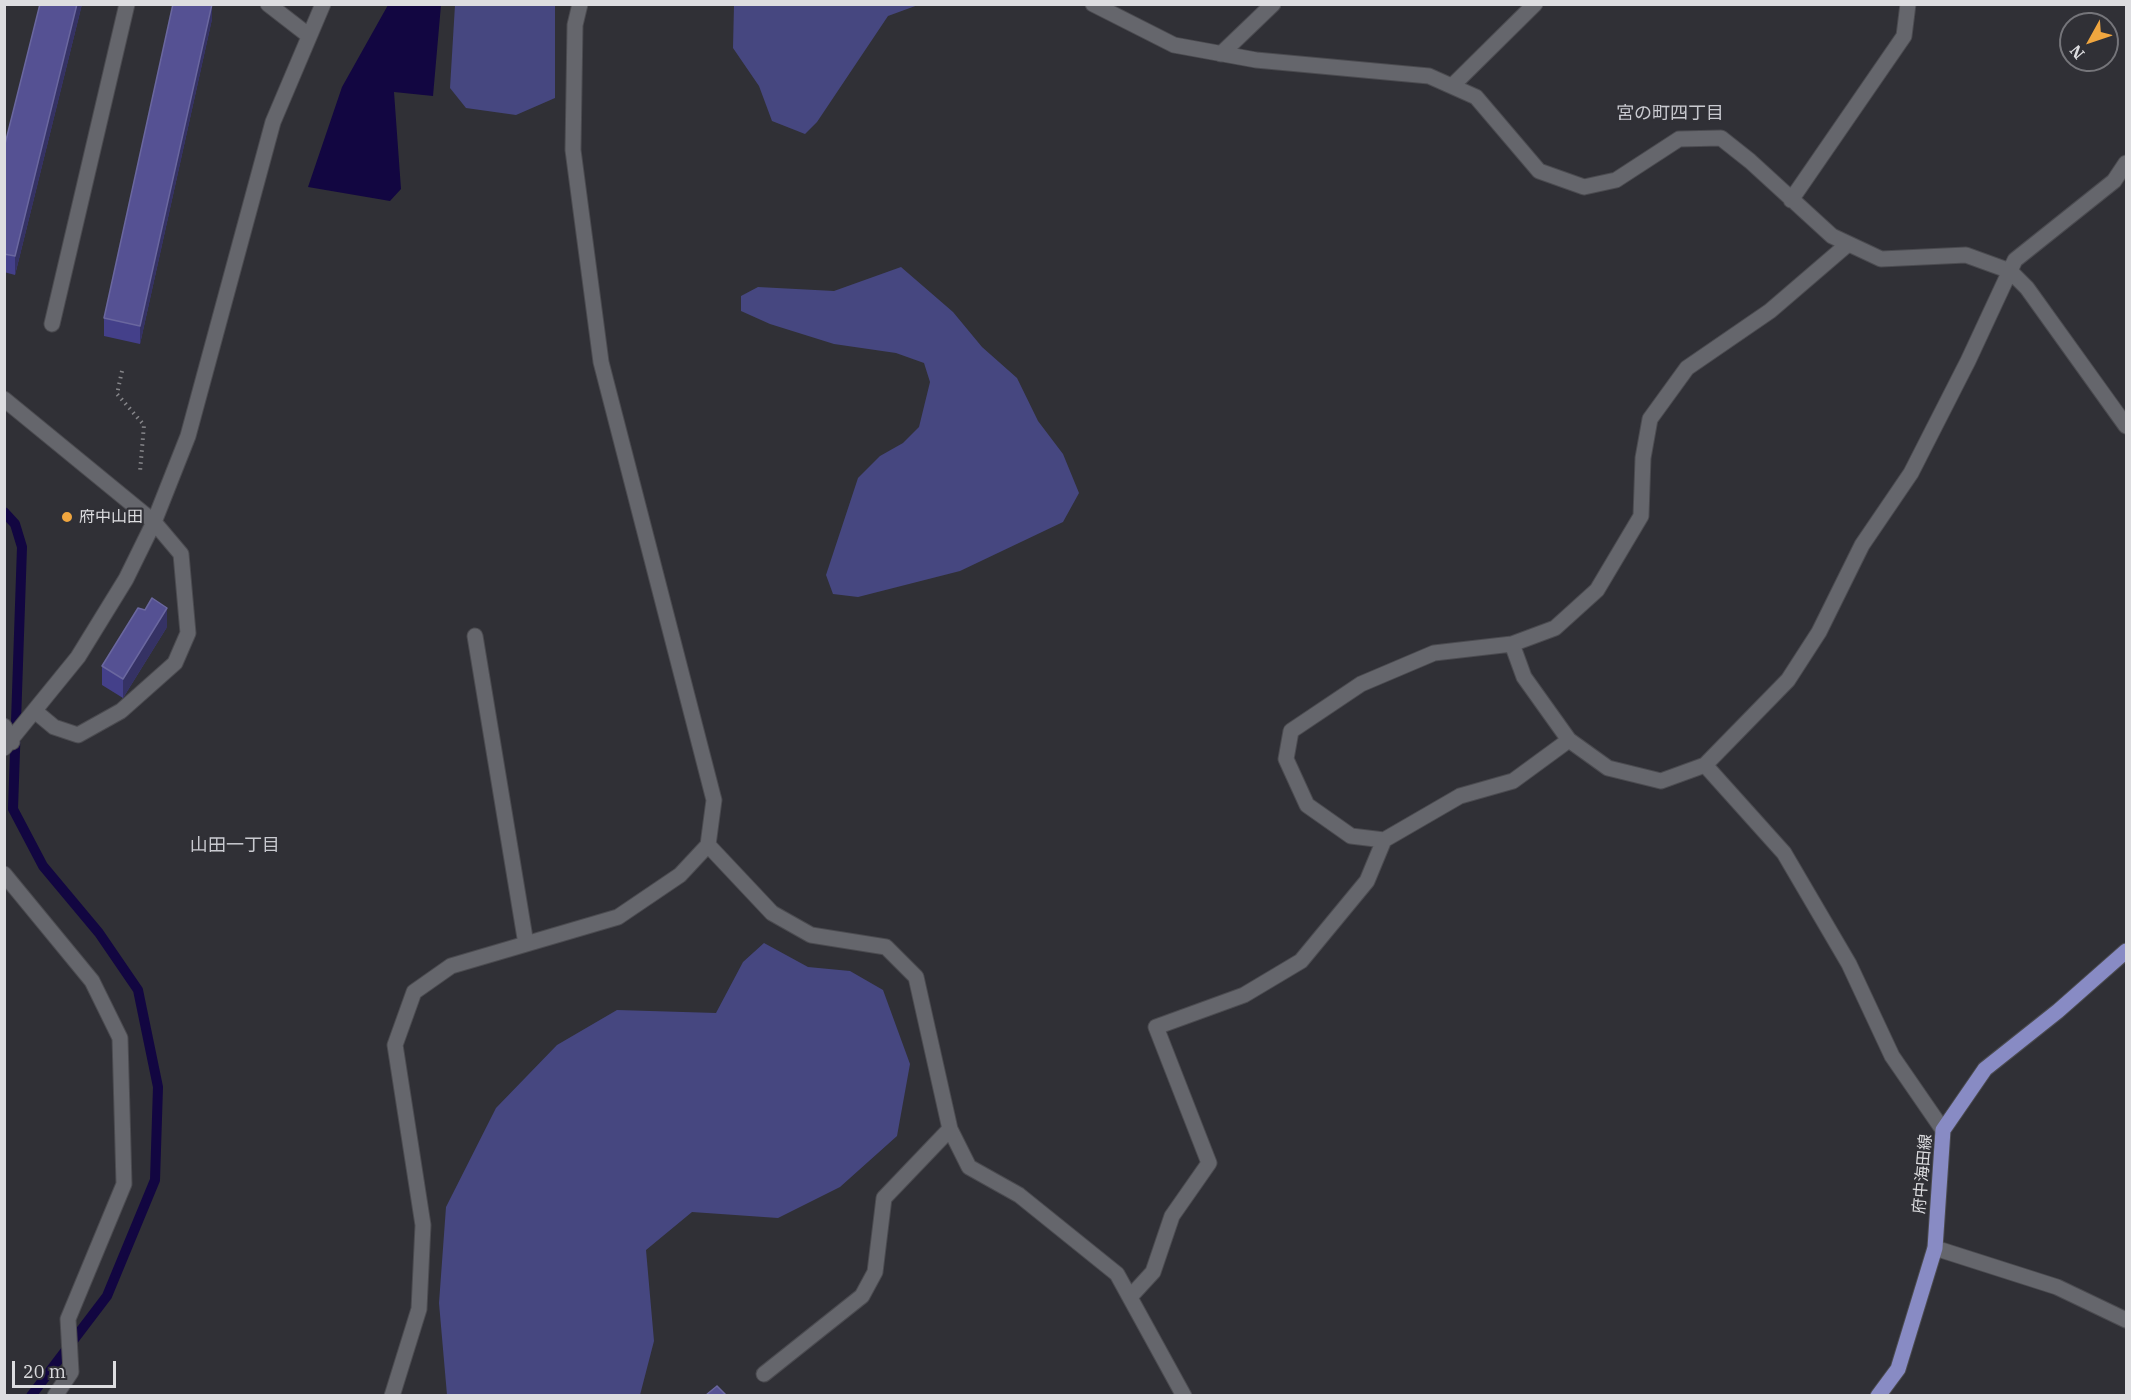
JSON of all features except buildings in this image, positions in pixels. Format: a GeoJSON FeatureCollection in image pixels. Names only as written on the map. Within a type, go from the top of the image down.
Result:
{"type":"FeatureCollection","features":[{"type":"Feature","properties":{"kind":"main road","name":"府中海田線"},"geometry":{"type":"LineString","coordinates":[[1878,1395],[1898,1369],[1935,1248],[1943,1131],[1985,1069],[2058,1011],[2127,951]]}},
{"type":"Feature","properties":{"kind":"street"},"geometry":{"type":"LineString","coordinates":[[52,324],[127,4]]}},
{"type":"Feature","properties":{"kind":"street"},"geometry":{"type":"LineString","coordinates":[[268,4],[308,35]]}},
{"type":"Feature","properties":{"kind":"street"},"geometry":{"type":"LineString","coordinates":[[8,745],[36,712],[90,638],[126,579],[154,522],[188,436],[273,122],[323,4]]}},
{"type":"Feature","properties":{"kind":"street"},"geometry":{"type":"LineString","coordinates":[[392,1395],[419,1309],[423,1225],[395,1045],[414,992],[451,966],[618,917],[680,875],[708,845],[714,800],[601,362],[573,150],[575,25],[580,4]]}},
{"type":"Feature","properties":{"kind":"street"},"geometry":{"type":"LineString","coordinates":[[1093,4],[1174,45],[1256,60],[1429,76],[1476,97],[1539,171],[1584,187],[1616,180],[1679,139],[1721,138],[1750,161],[1832,236],[1848,244],[1881,259],[1966,255],[2010,271],[2027,288],[2127,426]]}},
{"type":"Feature","properties":{"kind":"street"},"geometry":{"type":"LineString","coordinates":[[1221,54],[1273,4]]}},
{"type":"Feature","properties":{"kind":"street"},"geometry":{"type":"LineString","coordinates":[[1452,86],[1535,4]]}},
{"type":"Feature","properties":{"kind":"street"},"geometry":{"type":"LineString","coordinates":[[1791,200],[1904,36],[1908,4]]}},
{"type":"Feature","properties":{"kind":"street"},"geometry":{"type":"LineString","coordinates":[[1512,644],[1524,676],[1569,740],[1608,768],[1661,782],[1705,765],[1788,680],[1819,632],[1862,545],[1911,473],[2015,260],[2114,180],[2127,164]]}},
{"type":"Feature","properties":{"kind":"street"},"geometry":{"type":"LineString","coordinates":[[1384,840],[1351,836],[1307,805],[1287,759],[1291,731],[1361,684],[1434,653],[1512,644],[1555,628],[1597,590],[1641,516],[1642,458],[1650,419],[1687,368],[1770,311],[1848,244]]}},
{"type":"Feature","properties":{"kind":"street"},"geometry":{"type":"LineString","coordinates":[[4,399],[154,522],[182,554],[188,633],[175,663],[121,711],[78,735],[54,727],[36,712]]}},
{"type":"Feature","properties":{"kind":"street"},"geometry":{"type":"LineString","coordinates":[[475,636],[526,944]]}},
{"type":"Feature","properties":{"kind":"street"},"geometry":{"type":"LineString","coordinates":[[4,726],[8,745]]}},
{"type":"Feature","properties":{"kind":"street"},"geometry":{"type":"LineString","coordinates":[[1130,1298],[1153,1272],[1172,1216],[1209,1163],[1156,1027],[1244,995],[1301,961],[1366,881],[1384,840],[1460,796],[1513,780],[1569,740]]}},
{"type":"Feature","properties":{"kind":"street"},"geometry":{"type":"LineString","coordinates":[[1705,765],[1784,853],[1849,964],[1892,1056],[1943,1131]]}},
{"type":"Feature","properties":{"kind":"street"},"geometry":{"type":"LineString","coordinates":[[708,845],[772,913],[811,935],[886,947],[916,977],[950,1130],[969,1167],[1028,1202],[1117,1274],[1184,1395]]}},
{"type":"Feature","properties":{"kind":"street"},"geometry":{"type":"LineString","coordinates":[[4,874],[92,981],[120,1038],[124,1184],[68,1319],[71,1372],[55,1395]]}},
{"type":"Feature","properties":{"kind":"street"},"geometry":{"type":"LineString","coordinates":[[764,1374],[862,1296],[875,1272],[884,1198],[950,1130]]}},
{"type":"Feature","properties":{"kind":"street"},"geometry":{"type":"LineString","coordinates":[[1935,1248],[2057,1287],[2127,1320]]}},
{"type":"Feature","properties":{"kind":"path"},"geometry":{"type":"LineString","coordinates":[[122,371],[117,394],[144,425],[140,472]]}},
{"type":"Feature","properties":{"kind":"shaded area"},"geometry":{"type":"Polygon","coordinates":[[[734,4],[918,5],[888,16],[817,122],[805,134],[772,121],[759,86],[733,48],[734,4]]]}},
{"type":"Feature","properties":{"kind":"shaded area"},"geometry":{"type":"Polygon","coordinates":[[[388,5],[441,5],[433,96],[394,92],[401,189],[390,201],[308,187],[342,87],[388,5]]]}},
{"type":"Feature","properties":{"kind":"shaded area"},"geometry":{"type":"Polygon","coordinates":[[[455,5],[555,5],[555,98],[516,115],[466,108],[450,88],[455,5]]]}},
{"type":"Feature","properties":{"kind":"shaded area"},"geometry":{"type":"Polygon","coordinates":[[[901,267],[953,312],[982,347],[1017,378],[1038,421],[1063,454],[1079,493],[1063,522],[960,571],[858,597],[833,594],[826,575],[858,478],[880,456],[903,443],[919,427],[930,382],[924,363],[896,353],[834,344],[770,324],[741,311],[741,296],[758,287],[834,291],[901,267]]]}},
{"type":"Feature","properties":{"kind":"shaded area"},"geometry":{"type":"Polygon","coordinates":[[[764,943],[808,967],[850,971],[883,990],[910,1064],[897,1136],[840,1187],[778,1218],[692,1212],[646,1250],[654,1341],[640,1395],[447,1395],[439,1303],[446,1207],[496,1108],[557,1045],[617,1010],[716,1013],[743,962],[764,943]]]}},
{"type":"Feature","properties":{"kind":"waterway"},"geometry":{"type":"LineString","coordinates":[[4,512],[15,524],[22,547],[13,809],[43,866],[99,933],[138,990],[158,1087],[155,1180],[107,1296],[31,1396]]}},
{"type":"Feature","properties":{"kind":"place","name":"府中山田"},"geometry":{"type":"Point","coordinates":[67,517]}},
{"type":"Feature","properties":{"kind":"district","name":"宮の町四丁目"},"geometry":{"type":"Point","coordinates":[1670,114]}},
{"type":"Feature","properties":{"kind":"district","name":"山田一丁目"},"geometry":{"type":"Point","coordinates":[235,846]}}]}
